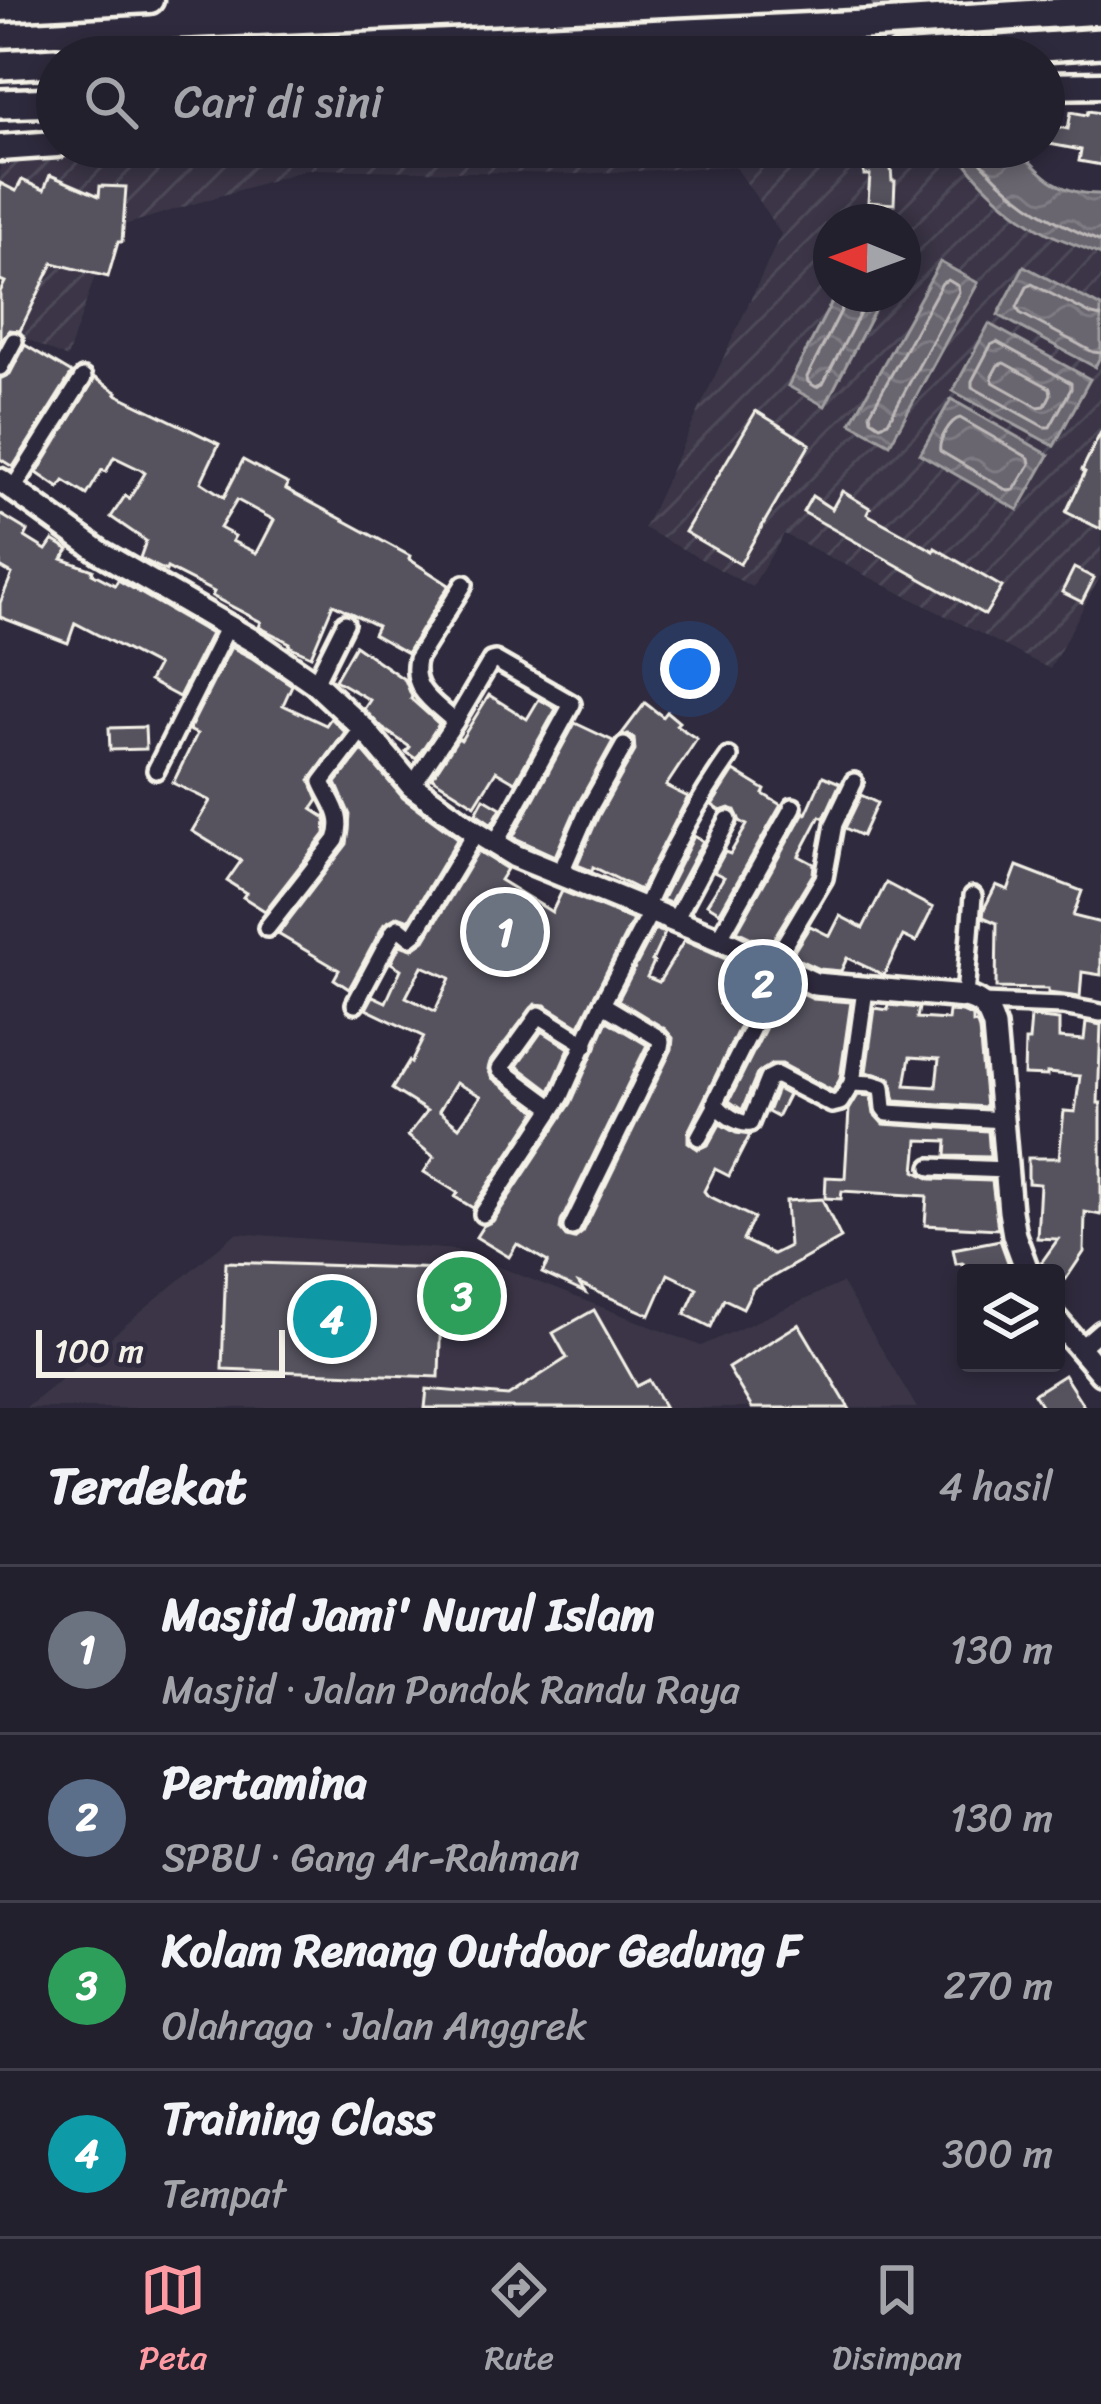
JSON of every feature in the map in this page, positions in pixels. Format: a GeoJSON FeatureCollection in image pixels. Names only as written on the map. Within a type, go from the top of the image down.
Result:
{"type":"FeatureCollection","features":[{"type":"Feature","properties":{"kind":"highway"},"geometry":{"type":"LineString","coordinates":[[618,36],[1101,10]]}},
{"type":"Feature","properties":{"kind":"highway"},"geometry":{"type":"LineString","coordinates":[[1065,46],[1101,43]]}},
{"type":"Feature","properties":{"kind":"highway"},"geometry":{"type":"LineString","coordinates":[[0,64],[36,63]]}},
{"type":"Feature","properties":{"kind":"highway"},"geometry":{"type":"LineString","coordinates":[[0,104],[36,103]]}},
{"type":"Feature","properties":{"kind":"main road"},"geometry":{"type":"LineString","coordinates":[[0,8],[149,0]]}},
{"type":"Feature","properties":{"kind":"main road"},"geometry":{"type":"LineString","coordinates":[[1065,86],[1101,85]]}},
{"type":"Feature","properties":{"kind":"main road"},"geometry":{"type":"LineString","coordinates":[[0,148],[36,145]]}},
{"type":"Feature","properties":{"kind":"main road"},"geometry":{"type":"LineString","coordinates":[[6,484],[100,552],[316,683],[363,728],[412,787],[515,856],[675,920],[815,984],[973,1000],[989,1012],[1014,1235],[1025,1264]]}},
{"type":"Feature","properties":{"kind":"main road"},"geometry":{"type":"LineString","coordinates":[[1065,1332],[1101,1373]]}},
{"type":"Feature","properties":{"kind":"street"},"geometry":{"type":"LineString","coordinates":[[0,367],[14,341]]}},
{"type":"Feature","properties":{"kind":"street"},"geometry":{"type":"LineString","coordinates":[[6,484],[83,378]]}},
{"type":"Feature","properties":{"kind":"street"},"geometry":{"type":"LineString","coordinates":[[455,722],[423,691],[414,672],[417,659],[464,584]]}},
{"type":"Feature","properties":{"kind":"street"},"geometry":{"type":"LineString","coordinates":[[316,683],[345,623]]}},
{"type":"Feature","properties":{"kind":"street"},"geometry":{"type":"LineString","coordinates":[[156,770],[228,626]]}},
{"type":"Feature","properties":{"kind":"street"},"geometry":{"type":"LineString","coordinates":[[355,1004],[394,932],[399,928],[410,937],[416,934],[485,838],[571,702],[491,661],[412,787]]}},
{"type":"Feature","properties":{"kind":"street"},"geometry":{"type":"LineString","coordinates":[[267,928],[336,840],[339,813],[322,782],[363,728]]}},
{"type":"Feature","properties":{"kind":"street"},"geometry":{"type":"LineString","coordinates":[[560,874],[624,746]]}},
{"type":"Feature","properties":{"kind":"street"},"geometry":{"type":"LineString","coordinates":[[483,1214],[554,1108],[670,852],[729,757]]}},
{"type":"Feature","properties":{"kind":"street"},"geometry":{"type":"LineString","coordinates":[[699,1137],[776,967],[824,878],[834,824],[854,782]]}},
{"type":"Feature","properties":{"kind":"street"},"geometry":{"type":"LineString","coordinates":[[719,939],[793,807]]}},
{"type":"Feature","properties":{"kind":"street"},"geometry":{"type":"LineString","coordinates":[[675,920],[728,820]]}},
{"type":"Feature","properties":{"kind":"street"},"geometry":{"type":"LineString","coordinates":[[973,896],[973,1000],[1101,1013]]}},
{"type":"Feature","properties":{"kind":"street"},"geometry":{"type":"LineString","coordinates":[[716,1102],[747,1124],[754,1118],[770,1076],[832,1105],[840,1102],[852,1083],[865,990]]}},
{"type":"Feature","properties":{"kind":"street"},"geometry":{"type":"LineString","coordinates":[[572,1227],[661,1041],[602,1004]]}},
{"type":"Feature","properties":{"kind":"street"},"geometry":{"type":"LineString","coordinates":[[554,1108],[500,1069],[539,1015],[586,1044]]}},
{"type":"Feature","properties":{"kind":"street"},"geometry":{"type":"LineString","coordinates":[[852,1083],[881,1086],[884,1108],[894,1115],[1004,1120]]}},
{"type":"Feature","properties":{"kind":"street"},"geometry":{"type":"LineString","coordinates":[[931,1167],[1007,1170]]}},
{"type":"Feature","properties":{"kind":"street"},"geometry":{"type":"LineString","coordinates":[[1078,1349],[1101,1330]]}},
{"type":"Feature","properties":{"kind":"shaded area"},"geometry":{"type":"Polygon","coordinates":[[[36,159],[36,168],[696,168],[577,174],[308,169],[111,229],[67,358],[0,326],[0,161],[36,159]]]}},
{"type":"Feature","properties":{"kind":"shaded area"},"geometry":{"type":"Polygon","coordinates":[[[736,168],[971,168],[983,185],[1046,232],[1101,255],[1101,575],[1050,669],[784,534],[752,587],[644,528],[781,234],[736,168]]]}},
{"type":"Feature","properties":{"kind":"shaded area"},"geometry":{"type":"Polygon","coordinates":[[[236,1233],[456,1250],[701,1346],[842,1283],[917,1408],[26,1408],[236,1233]]]}},
{"type":"Feature","properties":{"kind":"water"},"geometry":{"type":"Polygon","coordinates":[[[970,168],[1036,168],[1063,187],[1101,194],[1101,255],[1047,233],[983,184],[970,168]]]}},
{"type":"Feature","properties":{"kind":"water"},"geometry":{"type":"Polygon","coordinates":[[[940,262],[978,283],[890,444],[851,423],[912,312],[921,312],[921,296],[940,262]]]}},
{"type":"Feature","properties":{"kind":"water"},"geometry":{"type":"Polygon","coordinates":[[[1024,266],[1101,307],[1101,355],[1095,367],[998,315],[1024,266]]]}},
{"type":"Feature","properties":{"kind":"water"},"geometry":{"type":"Polygon","coordinates":[[[827,312],[874,312],[825,406],[788,386],[827,312]]]}},
{"type":"Feature","properties":{"kind":"water"},"geometry":{"type":"Polygon","coordinates":[[[989,324],[1090,379],[1054,446],[953,391],[989,324]]]}},
{"type":"Feature","properties":{"kind":"water"},"geometry":{"type":"Polygon","coordinates":[[[951,399],[1049,455],[1018,510],[920,454],[951,399]]]}},
{"type":"Feature","properties":{"kind":"water"},"geometry":{"type":"Polygon","coordinates":[[[448,1271],[464,1271],[478,1299],[465,1312],[462,1325],[455,1328],[445,1325],[448,1271]]]}},
{"type":"Feature","properties":{"kind":"building"},"geometry":{"type":"Polygon","coordinates":[[[1088,111],[1101,113],[1101,165],[1079,161],[1081,150],[1065,147],[1071,112],[1087,115],[1088,111]]]}},
{"type":"Feature","properties":{"kind":"building"},"geometry":{"type":"Polygon","coordinates":[[[864,168],[891,168],[894,204],[868,202],[870,175],[864,175],[864,168]]]}},
{"type":"Feature","properties":{"kind":"building"},"geometry":{"type":"Polygon","coordinates":[[[50,175],[99,196],[100,186],[126,187],[122,242],[118,242],[108,277],[53,263],[20,331],[9,330],[0,342],[0,292],[5,282],[0,280],[0,183],[16,191],[22,180],[44,190],[50,175]]]}},
{"type":"Feature","properties":{"kind":"building"},"geometry":{"type":"Polygon","coordinates":[[[25,345],[72,373],[13,467],[0,459],[0,379],[10,374],[25,345]]]}},
{"type":"Feature","properties":{"kind":"building"},"geometry":{"type":"Polygon","coordinates":[[[95,378],[116,394],[219,444],[201,482],[224,497],[243,460],[288,484],[286,489],[410,556],[449,585],[407,653],[373,634],[377,626],[333,604],[311,656],[212,596],[214,592],[140,558],[146,541],[111,517],[125,496],[129,499],[145,473],[141,470],[114,457],[87,495],[64,481],[59,488],[37,473],[95,378]],[[237,500],[220,528],[235,536],[232,541],[257,553],[274,520],[237,500]]]}},
{"type":"Feature","properties":{"kind":"building"},"geometry":{"type":"Polygon","coordinates":[[[756,411],[810,444],[740,564],[685,532],[756,411]]]}},
{"type":"Feature","properties":{"kind":"building"},"geometry":{"type":"Polygon","coordinates":[[[1101,432],[1101,529],[1066,512],[1101,432]]]}},
{"type":"Feature","properties":{"kind":"building"},"geometry":{"type":"Polygon","coordinates":[[[842,491],[870,508],[867,514],[1002,587],[985,615],[803,512],[812,496],[832,509],[842,491]]]}},
{"type":"Feature","properties":{"kind":"building"},"geometry":{"type":"Polygon","coordinates":[[[0,514],[28,531],[25,537],[46,550],[53,540],[69,550],[62,559],[93,570],[115,585],[118,580],[211,634],[179,697],[149,681],[157,666],[75,623],[68,643],[0,617],[0,603],[12,574],[0,567],[0,514]]]}},
{"type":"Feature","properties":{"kind":"building"},"geometry":{"type":"Polygon","coordinates":[[[1074,568],[1094,578],[1082,602],[1062,592],[1074,568]]]}},
{"type":"Feature","properties":{"kind":"building"},"geometry":{"type":"Polygon","coordinates":[[[355,645],[405,680],[411,699],[439,724],[416,759],[406,752],[410,747],[364,709],[370,700],[335,680],[355,645]]]}},
{"type":"Feature","properties":{"kind":"building"},"geometry":{"type":"Polygon","coordinates":[[[231,647],[292,685],[283,705],[326,725],[331,718],[345,732],[310,780],[318,800],[312,809],[326,818],[325,834],[265,911],[227,881],[241,861],[192,831],[210,801],[173,783],[197,734],[189,730],[231,647]]]}},
{"type":"Feature","properties":{"kind":"building"},"geometry":{"type":"Polygon","coordinates":[[[489,695],[527,719],[539,699],[556,709],[515,782],[496,771],[475,805],[432,778],[489,695]]]}},
{"type":"Feature","properties":{"kind":"building"},"geometry":{"type":"Polygon","coordinates":[[[645,703],[663,717],[667,712],[679,722],[676,725],[697,739],[666,786],[688,797],[640,890],[593,867],[592,871],[577,865],[635,751],[634,739],[621,735],[645,703]]]}},
{"type":"Feature","properties":{"kind":"building"},"geometry":{"type":"Polygon","coordinates":[[[575,723],[613,741],[555,856],[513,837],[575,723]]]}},
{"type":"Feature","properties":{"kind":"building"},"geometry":{"type":"Polygon","coordinates":[[[145,727],[146,749],[110,750],[109,728],[145,727]]]}},
{"type":"Feature","properties":{"kind":"building"},"geometry":{"type":"Polygon","coordinates":[[[362,750],[403,798],[458,838],[409,920],[398,916],[384,924],[349,989],[334,979],[339,970],[278,934],[347,844],[350,815],[336,783],[362,750]]]}},
{"type":"Feature","properties":{"kind":"building"},"geometry":{"type":"Polygon","coordinates":[[[734,771],[781,805],[720,912],[707,904],[724,877],[714,872],[747,825],[735,810],[721,811],[712,805],[734,771]]]}},
{"type":"Feature","properties":{"kind":"building"},"geometry":{"type":"Polygon","coordinates":[[[823,776],[840,783],[799,856],[814,864],[813,874],[769,946],[737,931],[823,776]]]}},
{"type":"Feature","properties":{"kind":"building"},"geometry":{"type":"Polygon","coordinates":[[[861,795],[877,803],[862,836],[845,828],[861,795]]]}},
{"type":"Feature","properties":{"kind":"building"},"geometry":{"type":"Polygon","coordinates":[[[484,798],[501,808],[492,824],[476,813],[484,798]]]}},
{"type":"Feature","properties":{"kind":"building"},"geometry":{"type":"Polygon","coordinates":[[[694,836],[703,841],[670,903],[662,900],[694,836]]]}},
{"type":"Feature","properties":{"kind":"building"},"geometry":{"type":"Polygon","coordinates":[[[478,851],[507,869],[500,880],[552,912],[562,891],[633,920],[579,1026],[535,1004],[490,1062],[492,1078],[537,1111],[473,1208],[424,1172],[434,1157],[408,1136],[427,1111],[392,1089],[424,1037],[366,1009],[373,996],[386,1002],[401,969],[391,963],[400,945],[412,949],[425,940],[478,851]],[[422,966],[406,997],[435,1011],[450,978],[422,966]],[[456,1083],[439,1111],[459,1127],[481,1096],[456,1083]]]}},
{"type":"Feature","properties":{"kind":"building"},"geometry":{"type":"Polygon","coordinates":[[[1017,866],[1082,891],[1073,916],[1101,923],[1101,975],[1082,972],[1080,997],[1048,993],[1048,989],[996,988],[997,923],[983,917],[984,909],[996,885],[1008,890],[1017,866]]]}},
{"type":"Feature","properties":{"kind":"building"},"geometry":{"type":"Polygon","coordinates":[[[886,883],[933,908],[916,942],[903,936],[884,975],[847,958],[841,971],[819,969],[791,956],[810,926],[830,936],[840,916],[863,928],[886,883]]]}},
{"type":"Feature","properties":{"kind":"building"},"geometry":{"type":"Polygon","coordinates":[[[655,929],[665,933],[647,977],[659,982],[684,941],[739,965],[719,1004],[744,1016],[762,981],[688,1132],[688,1142],[698,1149],[709,1144],[720,1124],[750,1135],[729,1176],[715,1169],[704,1191],[754,1218],[743,1240],[773,1254],[789,1246],[786,1201],[822,1199],[841,1238],[753,1288],[743,1308],[724,1299],[711,1327],[685,1314],[697,1288],[668,1274],[650,1315],[542,1273],[548,1262],[517,1244],[509,1257],[476,1237],[493,1221],[571,1103],[607,1021],[647,1045],[561,1222],[566,1237],[574,1239],[583,1232],[672,1049],[673,1038],[665,1029],[618,1000],[655,929]]]}},
{"type":"Feature","properties":{"kind":"building"},"geometry":{"type":"Polygon","coordinates":[[[786,987],[813,999],[851,1002],[840,1079],[833,1091],[782,1064],[772,1064],[757,1074],[742,1110],[729,1101],[786,987]]]}},
{"type":"Feature","properties":{"kind":"building"},"geometry":{"type":"Polygon","coordinates":[[[889,1005],[919,1008],[917,1018],[948,1020],[949,1011],[973,1017],[979,1030],[986,1107],[895,1101],[890,1078],[866,1072],[875,1008],[888,1010],[889,1005]],[[910,1057],[905,1085],[936,1087],[939,1059],[910,1057]]]}},
{"type":"Feature","properties":{"kind":"building"},"geometry":{"type":"Polygon","coordinates":[[[1031,1017],[1059,1020],[1059,1038],[1084,1040],[1086,1022],[1101,1025],[1101,1215],[1085,1212],[1084,1252],[1066,1279],[1065,1264],[1041,1263],[1058,1239],[1037,1238],[1040,1184],[1028,1183],[1028,1158],[1059,1158],[1064,1111],[1075,1112],[1080,1076],[1024,1075],[1025,1041],[1029,1041],[1031,1017]]]}},
{"type":"Feature","properties":{"kind":"building"},"geometry":{"type":"Polygon","coordinates":[[[542,1031],[569,1048],[550,1091],[517,1066],[542,1031]]]}},
{"type":"Feature","properties":{"kind":"building"},"geometry":{"type":"Polygon","coordinates":[[[777,1089],[788,1095],[777,1117],[768,1112],[777,1089]]]}},
{"type":"Feature","properties":{"kind":"building"},"geometry":{"type":"Polygon","coordinates":[[[858,1095],[871,1096],[874,1114],[883,1124],[988,1131],[990,1157],[946,1156],[947,1141],[918,1140],[915,1171],[931,1179],[992,1181],[998,1229],[925,1225],[927,1196],[842,1191],[841,1199],[825,1198],[826,1177],[845,1178],[849,1110],[858,1095]]]}},
{"type":"Feature","properties":{"kind":"building"},"geometry":{"type":"Polygon","coordinates":[[[1000,1240],[1009,1264],[956,1264],[953,1249],[1000,1240]]]}},
{"type":"Feature","properties":{"kind":"building"},"geometry":{"type":"Polygon","coordinates":[[[226,1262],[442,1269],[439,1377],[222,1369],[226,1262]]]}},
{"type":"Feature","properties":{"kind":"building"},"geometry":{"type":"Polygon","coordinates":[[[594,1310],[637,1386],[649,1380],[665,1408],[425,1408],[427,1389],[508,1396],[567,1358],[553,1333],[594,1310]]]}},
{"type":"Feature","properties":{"kind":"building"},"geometry":{"type":"Polygon","coordinates":[[[799,1324],[849,1408],[752,1408],[728,1368],[799,1324]]]}},
{"type":"Feature","properties":{"kind":"building"},"geometry":{"type":"Polygon","coordinates":[[[1064,1375],[1085,1408],[1043,1408],[1034,1394],[1064,1375]]]}},
{"type":"Feature","properties":{"kind":"waterway"},"geometry":{"type":"LineString","coordinates":[[886,0],[909,36]]}},
{"type":"Feature","properties":{"kind":"place","name":"Masjid Jami' Nurul Islam"},"geometry":{"type":"Point","coordinates":[505,932]}},
{"type":"Feature","properties":{"kind":"place","name":"Pertamina"},"geometry":{"type":"Point","coordinates":[763,984]}},
{"type":"Feature","properties":{"kind":"place","name":"Kolam Renang Outdoor Gedung F"},"geometry":{"type":"Point","coordinates":[462,1296]}},
{"type":"Feature","properties":{"kind":"place","name":"Training Class"},"geometry":{"type":"Point","coordinates":[332,1319]}}]}
